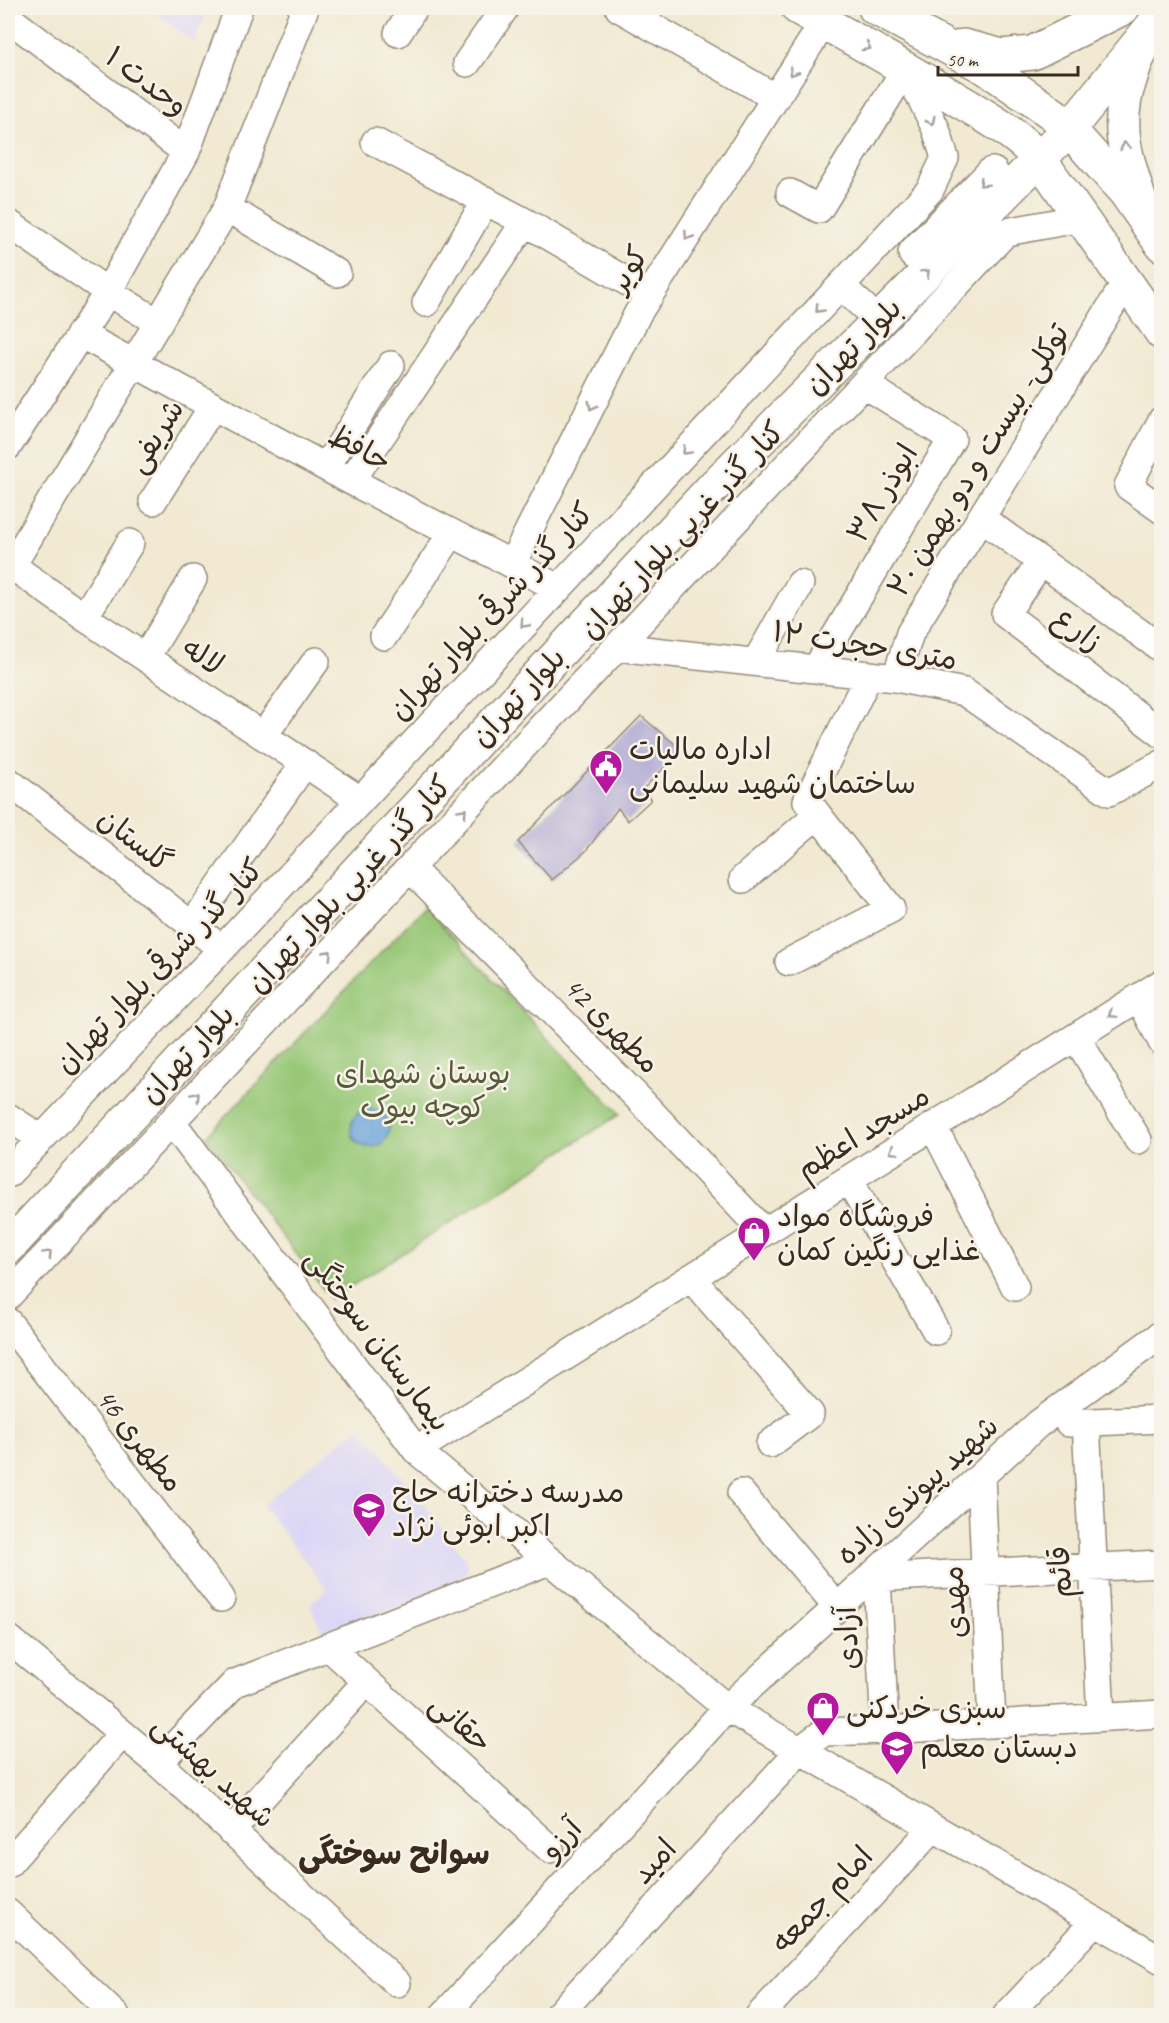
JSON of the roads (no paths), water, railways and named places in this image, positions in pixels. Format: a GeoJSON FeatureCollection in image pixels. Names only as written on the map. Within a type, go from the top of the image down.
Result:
{"type":"FeatureCollection","features":[{"type":"Feature","properties":{"kind":"main road"},"geometry":{"type":"LineString","coordinates":[[875,8],[986,68],[1061,122],[1125,192],[1154,234]]}},
{"type":"Feature","properties":{"kind":"main road"},"geometry":{"type":"LineString","coordinates":[[922,34],[1002,56],[1032,53],[1123,8]]}},
{"type":"Feature","properties":{"kind":"main road"},"geometry":{"type":"LineString","coordinates":[[1061,122],[1150,8]]}},
{"type":"Feature","properties":{"kind":"main road"},"geometry":{"type":"LineString","coordinates":[[1032,150],[1161,14]]}},
{"type":"Feature","properties":{"kind":"main road"},"geometry":{"type":"LineString","coordinates":[[811,15],[906,68],[992,120],[1032,150],[1161,333]]}},
{"type":"Feature","properties":{"kind":"main road"},"geometry":{"type":"LineString","coordinates":[[1154,234],[1125,147],[1121,123],[1124,97],[1136,61],[1161,21]]}},
{"type":"Feature","properties":{"kind":"main road","name":"بلوار تهران"},"geometry":{"type":"LineString","coordinates":[[8,1220],[852,296],[1032,150]]}},
{"type":"Feature","properties":{"kind":"main road","name":"بلوار تهران"},"geometry":{"type":"LineString","coordinates":[[8,1248],[712,488],[1032,150]]}},
{"type":"Feature","properties":{"kind":"street"},"geometry":{"type":"LineString","coordinates":[[8,447],[108,292],[186,152],[239,8]]}},
{"type":"Feature","properties":{"kind":"street"},"geometry":{"type":"LineString","coordinates":[[9,568],[227,208],[305,8]]}},
{"type":"Feature","properties":{"kind":"street"},"geometry":{"type":"LineString","coordinates":[[398,33],[414,8]]}},
{"type":"Feature","properties":{"kind":"street"},"geometry":{"type":"LineString","coordinates":[[467,63],[505,8]]}},
{"type":"Feature","properties":{"kind":"street"},"geometry":{"type":"LineString","coordinates":[[618,8],[776,98]]}},
{"type":"Feature","properties":{"kind":"street","name":"کویر"},"geometry":{"type":"LineString","coordinates":[[512,564],[639,313],[776,98],[811,15]]}},
{"type":"Feature","properties":{"kind":"street","name":"وحدت ۱"},"geometry":{"type":"LineString","coordinates":[[13,18],[186,152]]}},
{"type":"Feature","properties":{"kind":"street"},"geometry":{"type":"LineString","coordinates":[[790,193],[819,209],[906,68]]}},
{"type":"Feature","properties":{"kind":"street","name":"کنار گذر شرقی بلوار تهران"},"geometry":{"type":"LineString","coordinates":[[8,1174],[222,950],[558,588],[852,296],[930,190],[945,158],[936,129],[906,68]]}},
{"type":"Feature","properties":{"kind":"street"},"geometry":{"type":"LineString","coordinates":[[375,142],[486,200],[650,295]]}},
{"type":"Feature","properties":{"kind":"street"},"geometry":{"type":"LineString","coordinates":[[426,303],[486,200]]}},
{"type":"Feature","properties":{"kind":"street"},"geometry":{"type":"LineString","coordinates":[[227,208],[337,273]]}},
{"type":"Feature","properties":{"kind":"street","name":"کنار گذر غربی بلوار تهران"},"geometry":{"type":"LineString","coordinates":[[8,1296],[1006,232],[1082,218]]}},
{"type":"Feature","properties":{"kind":"street"},"geometry":{"type":"LineString","coordinates":[[351,481],[525,222]]}},
{"type":"Feature","properties":{"kind":"street"},"geometry":{"type":"LineString","coordinates":[[8,224],[108,292],[159,323]]}},
{"type":"Feature","properties":{"kind":"street","name":"توکلی- بیست و دو بهمن ۲۰"},"geometry":{"type":"LineString","coordinates":[[896,678],[910,633],[1126,282]]}},
{"type":"Feature","properties":{"kind":"street","name":"حافظ"},"geometry":{"type":"LineString","coordinates":[[80,334],[351,481],[558,588]]}},
{"type":"Feature","properties":{"kind":"street"},"geometry":{"type":"LineString","coordinates":[[326,467],[392,365]]}},
{"type":"Feature","properties":{"kind":"street","name":"۳۸ ابوذر"},"geometry":{"type":"LineString","coordinates":[[816,669],[952,439],[864,384]]}},
{"type":"Feature","properties":{"kind":"street","name":"شریفی"},"geometry":{"type":"LineString","coordinates":[[153,501],[213,406]]}},
{"type":"Feature","properties":{"kind":"street"},"geometry":{"type":"LineString","coordinates":[[1161,420],[1128,486],[1161,510]]}},
{"type":"Feature","properties":{"kind":"street"},"geometry":{"type":"LineString","coordinates":[[712,488],[741,515]]}},
{"type":"Feature","properties":{"kind":"street"},"geometry":{"type":"LineString","coordinates":[[981,518],[1161,649]]}},
{"type":"Feature","properties":{"kind":"street"},"geometry":{"type":"LineString","coordinates":[[384,636],[452,533]]}},
{"type":"Feature","properties":{"kind":"street"},"geometry":{"type":"LineString","coordinates":[[84,617],[130,543]]}},
{"type":"Feature","properties":{"kind":"street","name":"زارع"},"geometry":{"type":"LineString","coordinates":[[1041,562],[1005,614],[1161,734]]}},
{"type":"Feature","properties":{"kind":"street","name":"لاله"},"geometry":{"type":"LineString","coordinates":[[9,568],[360,800]]}},
{"type":"Feature","properties":{"kind":"street"},"geometry":{"type":"LineString","coordinates":[[146,657],[193,579]]}},
{"type":"Feature","properties":{"kind":"street"},"geometry":{"type":"LineString","coordinates":[[756,662],[800,584]]}},
{"type":"Feature","properties":{"kind":"street","name":"۱۲ متری حجرت"},"geometry":{"type":"LineString","coordinates":[[617,647],[896,678],[964,692],[1109,792],[1161,764]]}},
{"type":"Feature","properties":{"kind":"street"},"geometry":{"type":"LineString","coordinates":[[263,736],[316,661]]}},
{"type":"Feature","properties":{"kind":"street"},"geometry":{"type":"LineString","coordinates":[[789,963],[891,909],[807,801],[869,675]]}},
{"type":"Feature","properties":{"kind":"street"},"geometry":{"type":"LineString","coordinates":[[191,927],[305,763]]}},
{"type":"Feature","properties":{"kind":"street","name":"گلستان"},"geometry":{"type":"LineString","coordinates":[[8,781],[222,950]]}},
{"type":"Feature","properties":{"kind":"street"},"geometry":{"type":"LineString","coordinates":[[743,879],[817,815]]}},
{"type":"Feature","properties":{"kind":"street","name":"مطهری 42"},"geometry":{"type":"LineString","coordinates":[[410,868],[638,1098],[764,1232]]}},
{"type":"Feature","properties":{"kind":"street"},"geometry":{"type":"LineString","coordinates":[[1150,990],[1161,1042]]}},
{"type":"Feature","properties":{"kind":"street","name":"مسجد اعظم"},"geometry":{"type":"LineString","coordinates":[[416,1450],[1150,990]]}},
{"type":"Feature","properties":{"kind":"street"},"geometry":{"type":"LineString","coordinates":[[1076,1037],[1138,1140]]}},
{"type":"Feature","properties":{"kind":"street"},"geometry":{"type":"LineString","coordinates":[[8,1117],[40,1138]]}},
{"type":"Feature","properties":{"kind":"street","name":"بیمارستان سوختگی"},"geometry":{"type":"LineString","coordinates":[[172,1122],[416,1450],[727,1708],[1161,1960]]}},
{"type":"Feature","properties":{"kind":"street"},"geometry":{"type":"LineString","coordinates":[[933,1126],[1015,1287]]}},
{"type":"Feature","properties":{"kind":"street"},"geometry":{"type":"LineString","coordinates":[[849,1180],[936,1331]]}},
{"type":"Feature","properties":{"kind":"street"},"geometry":{"type":"LineString","coordinates":[[691,1278],[810,1414],[770,1444]]}},
{"type":"Feature","properties":{"kind":"street","name":"مطهری 46"},"geometry":{"type":"LineString","coordinates":[[8,1322],[221,1598]]}},
{"type":"Feature","properties":{"kind":"street","name":"شهید پیوندی زاده"},"geometry":{"type":"LineString","coordinates":[[727,1708],[837,1607],[873,1578],[1038,1424],[1161,1334]]}},
{"type":"Feature","properties":{"kind":"street"},"geometry":{"type":"LineString","coordinates":[[1038,1424],[1161,1419]]}},
{"type":"Feature","properties":{"kind":"street","name":"قائم"},"geometry":{"type":"LineString","coordinates":[[1086,1422],[1101,1717]]}},
{"type":"Feature","properties":{"kind":"street","name":"مهدی"},"geometry":{"type":"LineString","coordinates":[[981,1476],[992,1724]]}},
{"type":"Feature","properties":{"kind":"street"},"geometry":{"type":"LineString","coordinates":[[741,1493],[837,1607]]}},
{"type":"Feature","properties":{"kind":"street"},"geometry":{"type":"LineString","coordinates":[[158,1763],[235,1683],[549,1561]]}},
{"type":"Feature","properties":{"kind":"street"},"geometry":{"type":"LineString","coordinates":[[873,1578],[1161,1564]]}},
{"type":"Feature","properties":{"kind":"street","name":"آزادی"},"geometry":{"type":"LineString","coordinates":[[873,1578],[885,1730]]}},
{"type":"Feature","properties":{"kind":"street","name":"شهید بهشتی"},"geometry":{"type":"LineString","coordinates":[[8,1638],[158,1763],[397,1983]]}},
{"type":"Feature","properties":{"kind":"street","name":"حقانی"},"geometry":{"type":"LineString","coordinates":[[329,1647],[550,1848]]}},
{"type":"Feature","properties":{"kind":"street"},"geometry":{"type":"LineString","coordinates":[[231,1831],[366,1682]]}},
{"type":"Feature","properties":{"kind":"street","name":"آرزو"},"geometry":{"type":"LineString","coordinates":[[443,2016],[727,1708]]}},
{"type":"Feature","properties":{"kind":"street","name":"امید"},"geometry":{"type":"LineString","coordinates":[[557,2016],[800,1750],[824,1732],[1161,1714]]}},
{"type":"Feature","properties":{"kind":"street"},"geometry":{"type":"LineString","coordinates":[[8,1864],[122,1734]]}},
{"type":"Feature","properties":{"kind":"street","name":"امام جمعه"},"geometry":{"type":"LineString","coordinates":[[759,2016],[933,1828]]}},
{"type":"Feature","properties":{"kind":"street"},"geometry":{"type":"LineString","coordinates":[[8,1913],[116,2016]]}},
{"type":"Feature","properties":{"kind":"street"},"geometry":{"type":"LineString","coordinates":[[1006,2016],[1095,1921]]}},
{"type":"Feature","properties":{"kind":"water"},"geometry":{"type":"Polygon","coordinates":[[[370,1109],[383,1115],[389,1128],[383,1141],[370,1147],[357,1141],[351,1128],[357,1115],[370,1109]]]}},
{"type":"Feature","properties":{"kind":"place","name":"اداره مالیات ساختمان شهید سلیمانی"},"geometry":{"type":"Point","coordinates":[606,795]}},
{"type":"Feature","properties":{"kind":"place","name":"فروشگاه مواد غذایی رنگین کمان"},"geometry":{"type":"Point","coordinates":[754,1262]}},
{"type":"Feature","properties":{"kind":"place","name":"مدرسه دخترانه حاج اکبر ابوئی نژاد"},"geometry":{"type":"Point","coordinates":[369,1538]}},
{"type":"Feature","properties":{"kind":"place","name":"سبزی خردکنی"},"geometry":{"type":"Point","coordinates":[823,1737]}},
{"type":"Feature","properties":{"kind":"place","name":"دبستان معلم"},"geometry":{"type":"Point","coordinates":[897,1776]}},
{"type":"Feature","properties":{"kind":"district","name":"سوانح سوختگی"},"geometry":{"type":"Point","coordinates":[394,1853]}},
{"type":"Feature","properties":{"kind":"park label","name":"بوستان شهدای کوچه بیوک"},"geometry":{"type":"Point","coordinates":[423,1090]}}]}
